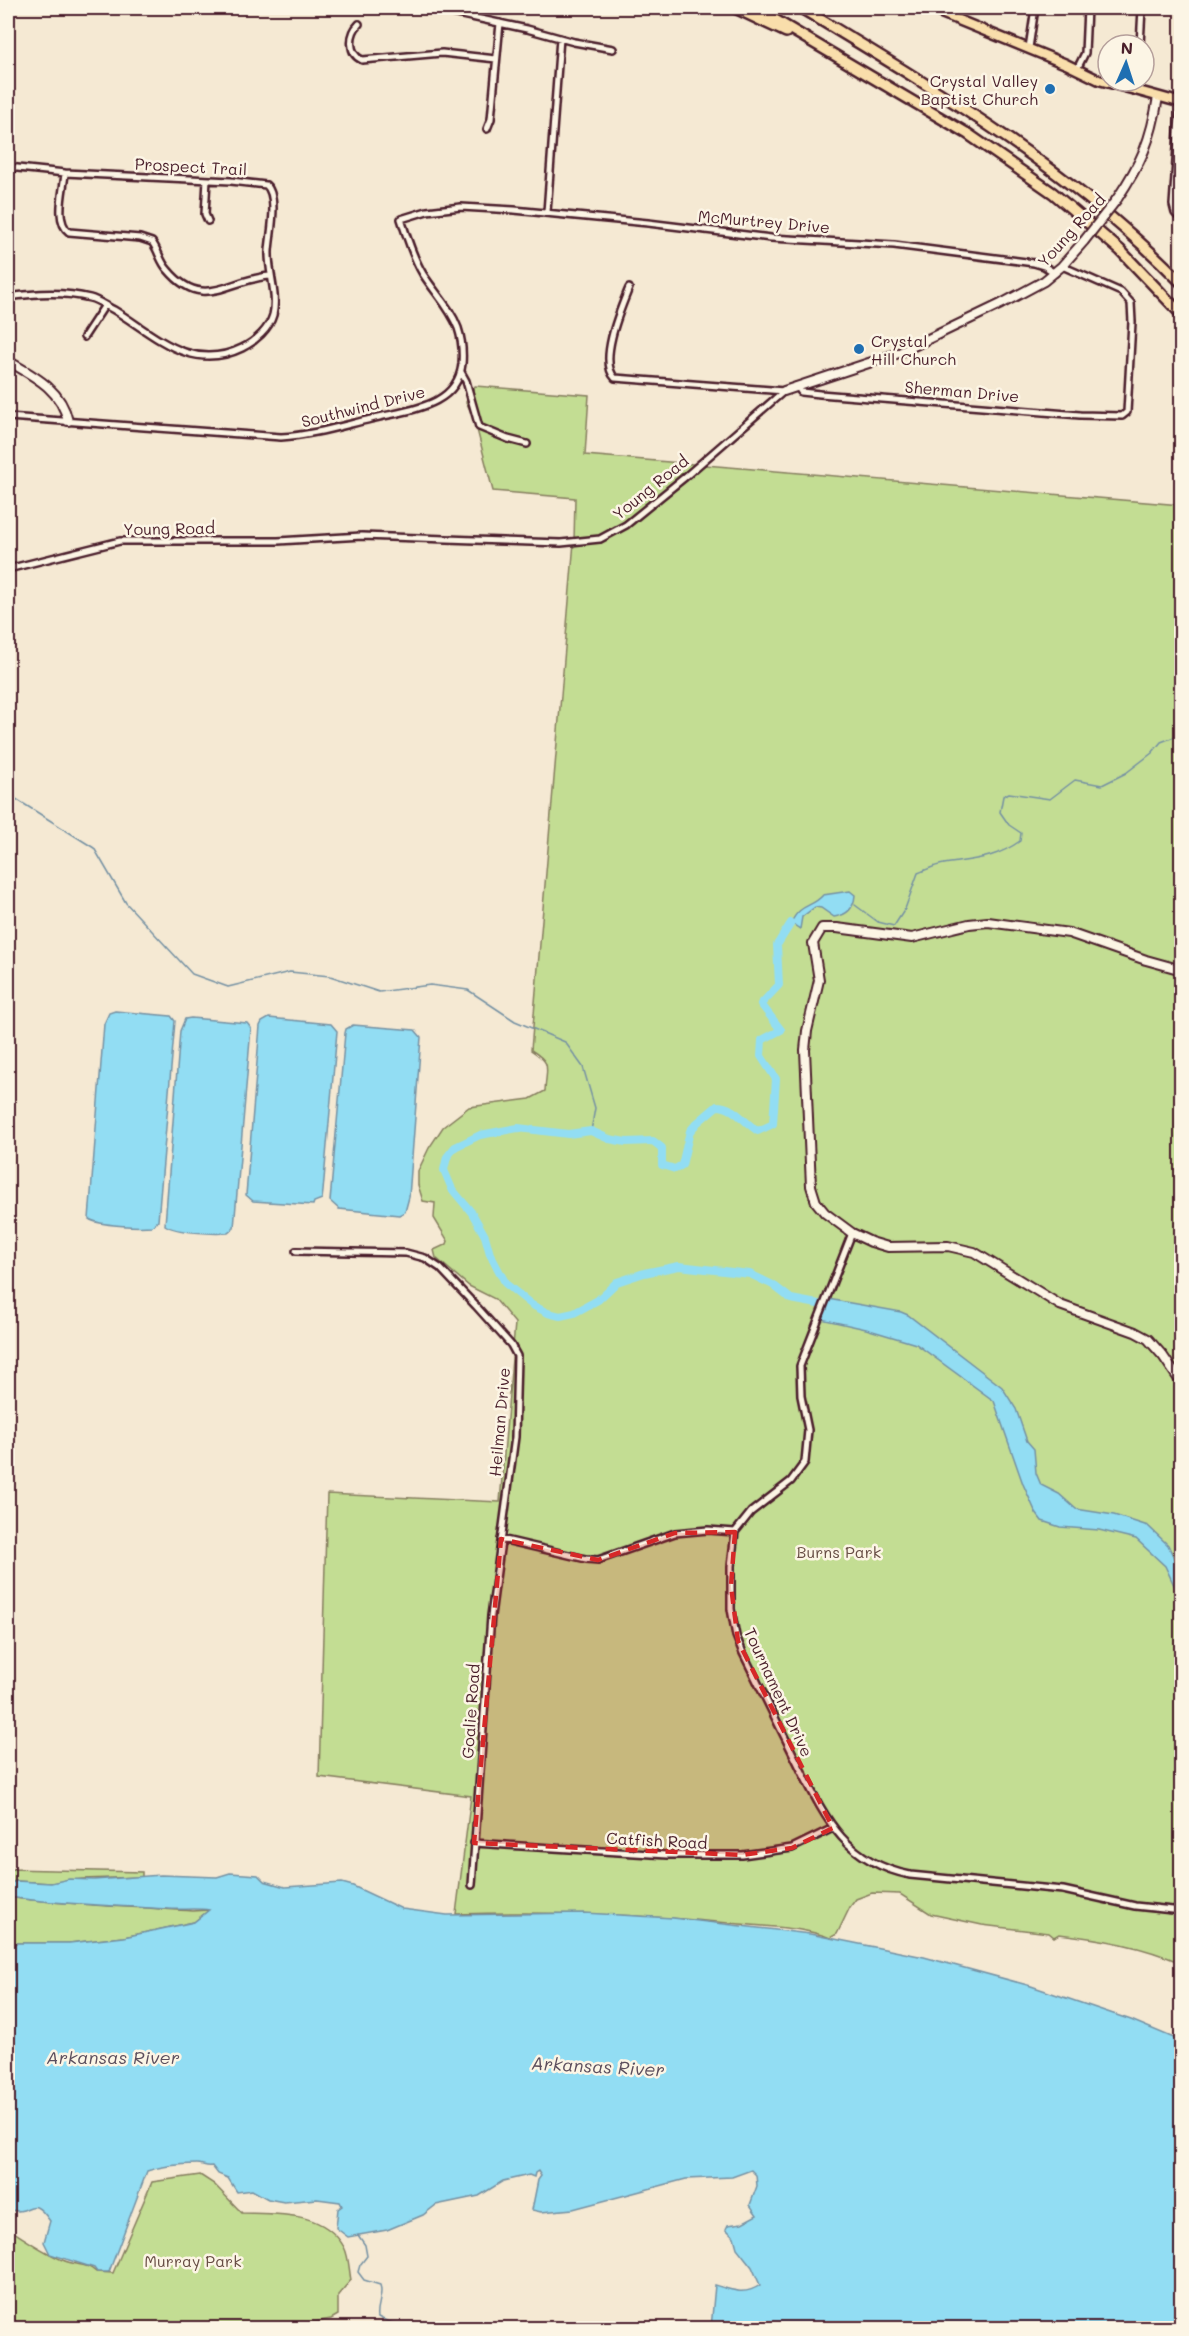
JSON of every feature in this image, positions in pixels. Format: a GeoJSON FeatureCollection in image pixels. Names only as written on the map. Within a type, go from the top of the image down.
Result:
{"type":"FeatureCollection","features":[{"type":"Feature","properties":{"kind":"highway"},"geometry":{"type":"LineString","coordinates":[[735,8],[813,43]]}},
{"type":"Feature","properties":{"kind":"highway"},"geometry":{"type":"LineString","coordinates":[[755,8],[968,134],[1053,193],[1120,250],[1182,315]]}},
{"type":"Feature","properties":{"kind":"highway"},"geometry":{"type":"LineString","coordinates":[[801,8],[999,130],[1033,154],[1106,212],[1182,283]]}},
{"type":"Feature","properties":{"kind":"highway"},"geometry":{"type":"LineString","coordinates":[[806,8],[821,20]]}},
{"type":"Feature","properties":{"kind":"main road"},"geometry":{"type":"LineString","coordinates":[[929,8],[1029,48],[1096,78]]}},
{"type":"Feature","properties":{"kind":"main road"},"geometry":{"type":"LineString","coordinates":[[1139,93],[1181,103]]}},
{"type":"Feature","properties":{"kind":"street"},"geometry":{"type":"LineString","coordinates":[[430,8],[613,49]]}},
{"type":"Feature","properties":{"kind":"street"},"geometry":{"type":"LineString","coordinates":[[1029,48],[1035,8]]}},
{"type":"Feature","properties":{"kind":"street"},"geometry":{"type":"LineString","coordinates":[[1077,69],[1085,53],[1086,8]]}},
{"type":"Feature","properties":{"kind":"street"},"geometry":{"type":"LineString","coordinates":[[1141,33],[1142,8]]}},
{"type":"Feature","properties":{"kind":"street"},"geometry":{"type":"LineString","coordinates":[[487,129],[491,119],[500,23]]}},
{"type":"Feature","properties":{"kind":"street"},"geometry":{"type":"LineString","coordinates":[[359,24],[355,28],[351,48],[357,58],[362,60],[442,53],[496,59]]}},
{"type":"Feature","properties":{"kind":"street"},"geometry":{"type":"LineString","coordinates":[[547,213],[560,38]]}},
{"type":"Feature","properties":{"kind":"street","name":"Young Road"},"geometry":{"type":"LineString","coordinates":[[8,569],[120,541],[278,541],[346,537],[561,543],[600,539],[619,530],[635,518],[784,391],[899,353],[1025,292],[1055,273],[1117,200],[1144,154],[1151,134],[1158,98]]}},
{"type":"Feature","properties":{"kind":"street"},"geometry":{"type":"LineString","coordinates":[[1181,103],[1173,208],[1182,221]]}},
{"type":"Feature","properties":{"kind":"street","name":"Prospect Trail"},"geometry":{"type":"LineString","coordinates":[[8,167],[65,173],[266,185],[273,197],[269,253],[274,312],[270,322],[255,340],[242,348],[224,355],[197,355],[175,350],[89,297],[36,293],[8,297]]}},
{"type":"Feature","properties":{"kind":"street"},"geometry":{"type":"LineString","coordinates":[[65,173],[61,221],[69,232],[140,238],[152,242],[169,273],[188,287],[202,293],[212,292],[256,277],[270,276]]}},
{"type":"Feature","properties":{"kind":"street"},"geometry":{"type":"LineString","coordinates":[[1174,177],[1182,177]]}},
{"type":"Feature","properties":{"kind":"street"},"geometry":{"type":"LineString","coordinates":[[207,180],[205,214],[208,221]]}},
{"type":"Feature","properties":{"kind":"street","name":"McMurtrey Drive"},"geometry":{"type":"LineString","coordinates":[[461,372],[462,345],[457,327],[443,300],[423,273],[401,219],[427,212],[468,207],[547,213],[771,238],[894,245],[1034,263],[1055,273]]}},
{"type":"Feature","properties":{"kind":"street","name":"Sherman Drive"},"geometry":{"type":"LineString","coordinates":[[797,386],[801,392],[1119,417],[1127,412],[1131,303],[1121,292],[1062,266]]}},
{"type":"Feature","properties":{"kind":"street"},"geometry":{"type":"LineString","coordinates":[[629,288],[612,342],[609,364],[611,374],[615,378],[784,391]]}},
{"type":"Feature","properties":{"kind":"street"},"geometry":{"type":"LineString","coordinates":[[84,337],[105,305]]}},
{"type":"Feature","properties":{"kind":"street"},"geometry":{"type":"LineString","coordinates":[[8,361],[56,393],[68,421],[8,417]]}},
{"type":"Feature","properties":{"kind":"street"},"geometry":{"type":"LineString","coordinates":[[461,372],[466,381],[479,427],[527,444]]}},
{"type":"Feature","properties":{"kind":"street","name":"Southwind Drive"},"geometry":{"type":"LineString","coordinates":[[68,421],[270,437],[307,435],[415,409],[434,402],[452,389],[461,372]]}},
{"type":"Feature","properties":{"kind":"street"},"geometry":{"type":"LineString","coordinates":[[1182,970],[1163,966],[1069,933],[988,922],[969,924],[912,938],[822,928],[813,943],[819,980],[807,1030],[805,1050],[811,1180],[813,1194],[820,1208],[852,1233],[888,1247],[941,1246],[974,1252],[1060,1305],[1101,1318],[1142,1336],[1163,1356],[1182,1384]]}},
{"type":"Feature","properties":{"kind":"street"},"geometry":{"type":"LineString","coordinates":[[501,1539],[566,1555],[598,1560],[675,1533],[708,1530],[735,1532],[751,1512],[791,1481],[805,1462],[808,1430],[799,1375],[802,1359],[852,1233]]}},
{"type":"Feature","properties":{"kind":"street","name":"Heilman Drive"},"geometry":{"type":"LineString","coordinates":[[296,1251],[406,1253],[425,1258],[440,1268],[511,1345],[518,1359],[518,1393],[515,1437],[501,1539]]}},
{"type":"Feature","properties":{"kind":"street","name":"Tournament Drive"},"geometry":{"type":"LineString","coordinates":[[735,1532],[731,1593],[732,1619],[738,1641],[820,1810],[833,1828],[855,1850],[869,1860],[902,1873],[1051,1888],[1135,1906],[1182,1911]]}},
{"type":"Feature","properties":{"kind":"street","name":"Goalie Road"},"geometry":{"type":"LineString","coordinates":[[472,1885],[491,1616],[501,1539]]}},
{"type":"Feature","properties":{"kind":"street","name":"Catfish Road"},"geometry":{"type":"LineString","coordinates":[[474,1843],[667,1854],[742,1855],[792,1848],[833,1828]]}},
{"type":"Feature","properties":{"kind":"highlighted area"},"geometry":{"type":"Polygon","coordinates":[[[735,1532],[731,1586],[738,1641],[833,1828],[792,1848],[742,1855],[474,1843],[501,1539],[598,1560],[675,1533],[735,1532]]]}},
{"type":"Feature","properties":{"kind":"green space","name":"Burns Park"},"geometry":{"type":"Polygon","coordinates":[[[475,386],[589,395],[585,455],[1181,505],[1181,1963],[1152,1952],[1106,1941],[1059,1934],[1054,1937],[1049,1933],[982,1925],[931,1914],[900,1894],[872,1893],[856,1899],[837,1934],[830,1938],[786,1928],[669,1918],[563,1913],[456,1914],[471,1796],[319,1777],[327,1494],[500,1502],[515,1323],[495,1299],[469,1286],[436,1258],[434,1250],[447,1244],[448,1241],[434,1218],[435,1203],[423,1201],[418,1185],[418,1171],[443,1127],[469,1107],[530,1099],[545,1091],[547,1067],[543,1059],[531,1050],[574,542],[575,498],[493,491],[474,418],[466,402],[475,386]]]}},
{"type":"Feature","properties":{"kind":"green space"},"geometry":{"type":"Polygon","coordinates":[[[8,1869],[142,1872],[142,1877],[82,1879],[51,1883],[16,1881],[8,1884],[8,1869]]]}},
{"type":"Feature","properties":{"kind":"green space"},"geometry":{"type":"Polygon","coordinates":[[[8,1897],[77,1904],[209,1910],[194,1922],[124,1937],[69,1943],[8,1943],[8,1897]]]}},
{"type":"Feature","properties":{"kind":"green space","name":"Murray Park"},"geometry":{"type":"Polygon","coordinates":[[[200,2175],[214,2184],[242,2213],[299,2217],[325,2227],[335,2235],[346,2251],[351,2280],[338,2295],[338,2315],[331,2319],[309,2323],[307,2328],[8,2328],[8,2228],[65,2261],[86,2266],[96,2272],[113,2273],[152,2182],[200,2175]]]}},
{"type":"Feature","properties":{"kind":"water"},"geometry":{"type":"Polygon","coordinates":[[[850,891],[855,895],[853,904],[843,915],[834,917],[821,908],[815,907],[802,917],[800,929],[791,923],[798,912],[823,895],[850,891]]]}},
{"type":"Feature","properties":{"kind":"water"},"geometry":{"type":"Polygon","coordinates":[[[115,1011],[171,1016],[175,1021],[158,1221],[152,1226],[110,1225],[89,1219],[104,1024],[109,1013],[115,1011]]]}},
{"type":"Feature","properties":{"kind":"water"},"geometry":{"type":"Polygon","coordinates":[[[269,1018],[331,1024],[337,1031],[322,1199],[314,1202],[313,1205],[253,1201],[246,1195],[260,1026],[269,1018]]]}},
{"type":"Feature","properties":{"kind":"water"},"geometry":{"type":"Polygon","coordinates":[[[185,1019],[247,1023],[251,1028],[234,1228],[228,1233],[186,1231],[165,1225],[180,1031],[185,1019]]]}},
{"type":"Feature","properties":{"kind":"water"},"geometry":{"type":"Polygon","coordinates":[[[353,1025],[415,1030],[421,1037],[409,1197],[405,1212],[399,1215],[339,1209],[330,1201],[345,1033],[346,1029],[353,1025]]]}},
{"type":"Feature","properties":{"kind":"water"},"geometry":{"type":"Polygon","coordinates":[[[828,1299],[908,1315],[1002,1387],[1016,1409],[1027,1441],[1034,1449],[1036,1473],[1041,1485],[1059,1494],[1076,1509],[1114,1515],[1148,1526],[1168,1545],[1181,1573],[1181,1600],[1165,1566],[1136,1539],[1099,1530],[1060,1527],[1042,1521],[1023,1484],[994,1401],[916,1344],[821,1319],[828,1299]]]}},
{"type":"Feature","properties":{"kind":"water","name":"Arkansas River"},"geometry":{"type":"Polygon","coordinates":[[[230,1873],[258,1875],[264,1881],[285,1887],[342,1883],[402,1909],[447,1915],[584,1913],[673,1918],[810,1934],[924,1957],[1031,1986],[1131,2020],[1181,2041],[1181,2328],[711,2328],[715,2285],[743,2291],[760,2285],[752,2267],[737,2248],[734,2237],[726,2229],[728,2225],[742,2223],[757,2215],[750,2205],[757,2186],[756,2175],[751,2170],[732,2177],[686,2179],[573,2209],[541,2212],[532,2210],[538,2180],[541,2176],[538,2171],[534,2177],[529,2175],[503,2181],[479,2196],[436,2205],[423,2215],[387,2230],[348,2237],[336,2228],[338,2209],[342,2206],[340,2202],[317,2199],[284,2202],[268,2199],[252,2190],[237,2192],[228,2178],[218,2174],[212,2166],[197,2164],[172,2166],[147,2171],[109,2272],[97,2272],[94,2268],[50,2254],[44,2242],[50,2221],[43,2212],[34,2206],[16,2211],[8,2209],[8,1943],[69,1943],[124,1937],[194,1922],[209,1910],[28,1900],[8,1897],[8,1884],[16,1881],[51,1883],[69,1879],[94,1880],[161,1875],[217,1877],[230,1873]]]}},
{"type":"Feature","properties":{"kind":"waterway"},"geometry":{"type":"LineString","coordinates":[[855,905],[878,922],[894,926],[905,909],[918,873],[934,866],[993,855],[1020,841],[1021,833],[1009,825],[1000,812],[1003,796],[1009,793],[1050,799],[1075,780],[1102,785],[1126,773],[1152,753],[1161,742],[1182,734]]}},
{"type":"Feature","properties":{"kind":"waterway"},"geometry":{"type":"LineString","coordinates":[[8,794],[94,848],[126,903],[192,974],[228,987],[290,972],[330,976],[379,992],[430,985],[468,990],[515,1021],[565,1042],[583,1067],[595,1108],[591,1131]]}},
{"type":"Feature","properties":{"kind":"waterway"},"geometry":{"type":"LineString","coordinates":[[791,923],[777,945],[779,985],[761,1004],[781,1030],[762,1040],[761,1056],[776,1079],[773,1124],[758,1131],[734,1112],[717,1106],[690,1131],[682,1165],[675,1169],[662,1165],[662,1148],[653,1141],[626,1142],[609,1139],[591,1131],[568,1134],[518,1128],[480,1135],[455,1147],[447,1157],[444,1170],[452,1189],[472,1213],[485,1236],[490,1254],[506,1284],[532,1305],[548,1313],[560,1316],[574,1313],[598,1300],[617,1282],[644,1273],[679,1266],[750,1274],[773,1285],[791,1299],[823,1305]]}},
{"type":"Feature","properties":{"kind":"waterway"},"geometry":{"type":"LineString","coordinates":[[358,2235],[365,2245],[367,2256],[358,2272],[364,2280],[380,2285],[378,2317],[387,2321],[417,2326],[553,2324],[602,2328]]}},
{"type":"Feature","properties":{"kind":"place","name":"Crystal Valley Baptist Church"},"geometry":{"type":"Point","coordinates":[1050,89]}},
{"type":"Feature","properties":{"kind":"place","name":"Crystal Hill Church"},"geometry":{"type":"Point","coordinates":[859,349]}}]}
